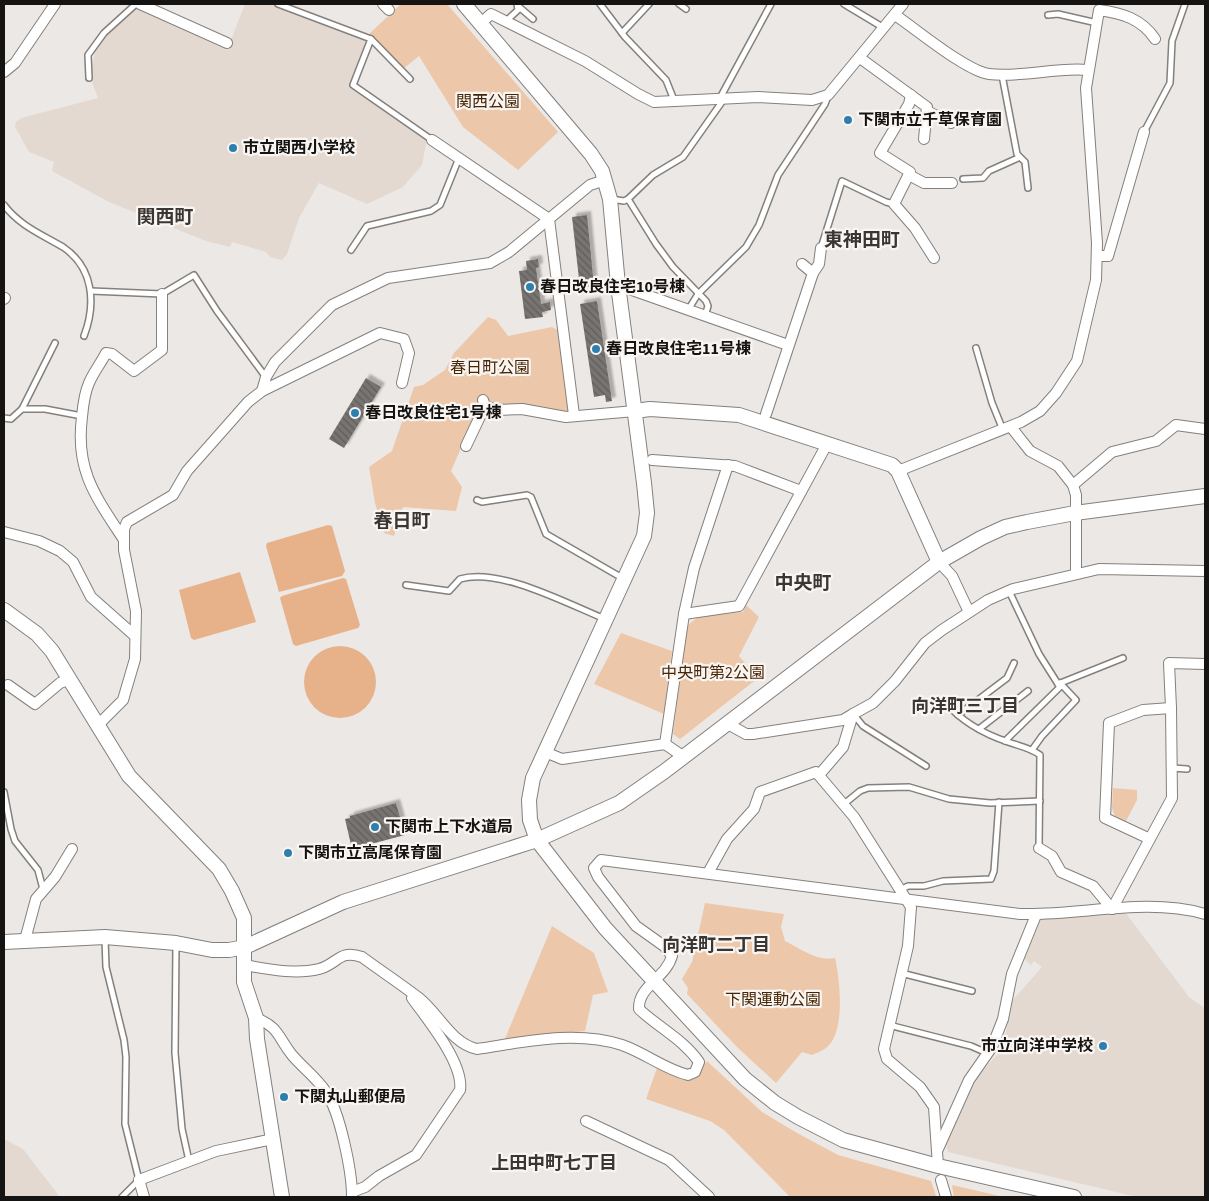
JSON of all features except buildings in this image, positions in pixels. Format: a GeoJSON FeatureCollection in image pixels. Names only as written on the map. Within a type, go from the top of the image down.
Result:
{"type":"FeatureCollection","features":[{"type":"Feature","properties":{"kind":"street"},"geometry":{"type":"LineString","coordinates":[[4,72],[15,63],[55,4]]}},
{"type":"Feature","properties":{"kind":"street"},"geometry":{"type":"LineString","coordinates":[[138,4],[154,6],[228,43]]}},
{"type":"Feature","properties":{"kind":"street"},"geometry":{"type":"LineString","coordinates":[[464,4],[590,154],[602,171],[610,199],[618,285],[644,483],[646,526],[644,536],[533,778],[529,800],[530,820],[537,840],[605,928],[654,983],[745,1079],[775,1103],[844,1140],[939,1173],[1074,1197]]}},
{"type":"Feature","properties":{"kind":"street"},"geometry":{"type":"LineString","coordinates":[[481,24],[491,14],[586,61],[646,99],[654,102],[758,97],[812,100],[828,95],[903,4]]}},
{"type":"Feature","properties":{"kind":"street"},"geometry":{"type":"LineString","coordinates":[[898,471],[1007,429],[1040,410],[1064,382],[1077,361],[1096,280],[1097,256],[1086,88],[1099,10],[1123,14],[1146,26],[1155,39]]}},
{"type":"Feature","properties":{"kind":"street"},"geometry":{"type":"LineString","coordinates":[[895,15],[969,67],[987,74],[1002,75],[1075,69],[1088,70]]}},
{"type":"Feature","properties":{"kind":"street"},"geometry":{"type":"LineString","coordinates":[[860,58],[927,107],[924,139]]}},
{"type":"Feature","properties":{"kind":"street"},"geometry":{"type":"LineString","coordinates":[[911,95],[909,104],[880,153],[910,172],[894,204],[910,222],[934,258]]}},
{"type":"Feature","properties":{"kind":"street"},"geometry":{"type":"LineString","coordinates":[[927,111],[951,123]]}},
{"type":"Feature","properties":{"kind":"street"},"geometry":{"type":"LineString","coordinates":[[1097,256],[1108,256],[1144,132]]}},
{"type":"Feature","properties":{"kind":"street"},"geometry":{"type":"LineString","coordinates":[[432,140],[460,157],[549,219],[574,415]]}},
{"type":"Feature","properties":{"kind":"street"},"geometry":{"type":"LineString","coordinates":[[909,175],[924,183],[952,183]]}},
{"type":"Feature","properties":{"kind":"street"},"geometry":{"type":"LineString","coordinates":[[262,390],[266,377],[284,351],[332,305],[388,278],[490,263],[508,252],[590,185],[605,180]]}},
{"type":"Feature","properties":{"kind":"street"},"geometry":{"type":"LineString","coordinates":[[766,414],[813,273],[819,264],[821,248]]}},
{"type":"Feature","properties":{"kind":"street"},"geometry":{"type":"LineString","coordinates":[[802,264],[813,273]]}},
{"type":"Feature","properties":{"kind":"street"},"geometry":{"type":"LineString","coordinates":[[618,285],[788,345]]}},
{"type":"Feature","properties":{"kind":"street"},"geometry":{"type":"LineString","coordinates":[[124,541],[94,494],[85,472],[79,440],[82,416],[89,383],[106,353],[112,354],[134,371],[162,350],[162,294]]}},
{"type":"Feature","properties":{"kind":"street"},"geometry":{"type":"LineString","coordinates":[[98,725],[123,700],[135,659],[136,611],[124,541],[124,529],[127,522],[172,495],[187,470],[248,402],[262,390],[380,333],[404,339],[409,353],[402,383]]}},
{"type":"Feature","properties":{"kind":"street"},"geometry":{"type":"LineString","coordinates":[[466,446],[484,403],[496,410],[522,409],[566,417],[650,409],[739,415],[883,461],[898,471],[939,562],[952,576],[969,612]]}},
{"type":"Feature","properties":{"kind":"street"},"geometry":{"type":"LineString","coordinates":[[1073,485],[1119,449],[1156,441],[1176,425],[1205,428]]}},
{"type":"Feature","properties":{"kind":"street"},"geometry":{"type":"LineString","coordinates":[[1007,429],[1027,448],[1058,466],[1073,485],[1076,495],[1076,574]]}},
{"type":"Feature","properties":{"kind":"street"},"geometry":{"type":"LineString","coordinates":[[684,614],[739,606],[828,444]]}},
{"type":"Feature","properties":{"kind":"street"},"geometry":{"type":"LineString","coordinates":[[652,460],[728,465],[801,491]]}},
{"type":"Feature","properties":{"kind":"street"},"geometry":{"type":"LineString","coordinates":[[665,744],[684,614],[694,568],[728,465]]}},
{"type":"Feature","properties":{"kind":"street"},"geometry":{"type":"LineString","coordinates":[[4,942],[105,937],[176,943],[212,950],[229,950],[245,947],[343,902],[537,840],[619,803],[684,756],[939,562],[981,538],[1005,527],[1075,512],[1205,496]]}},
{"type":"Feature","properties":{"kind":"street"},"geometry":{"type":"LineString","coordinates":[[4,532],[39,540],[60,551],[73,562],[90,597],[136,636]]}},
{"type":"Feature","properties":{"kind":"street"},"geometry":{"type":"LineString","coordinates":[[726,723],[746,734],[753,734],[843,720],[873,703],[895,682],[925,643],[969,612],[1009,591],[1099,569],[1205,571]]}},
{"type":"Feature","properties":{"kind":"street"},"geometry":{"type":"LineString","coordinates":[[4,610],[36,634],[52,651],[129,776],[219,869],[244,918],[244,982],[256,1018],[256,1040],[282,1197]]}},
{"type":"Feature","properties":{"kind":"street"},"geometry":{"type":"LineString","coordinates":[[1112,909],[1172,798],[1169,663],[1205,664]]}},
{"type":"Feature","properties":{"kind":"street"},"geometry":{"type":"LineString","coordinates":[[8,685],[35,704],[60,683],[70,679]]}},
{"type":"Feature","properties":{"kind":"street"},"geometry":{"type":"LineString","coordinates":[[1150,839],[1105,818],[1109,723],[1143,710],[1171,708]]}},
{"type":"Feature","properties":{"kind":"street"},"geometry":{"type":"LineString","coordinates":[[819,775],[843,747],[853,714]]}},
{"type":"Feature","properties":{"kind":"street"},"geometry":{"type":"LineString","coordinates":[[544,752],[562,760],[665,744],[684,756]]}},
{"type":"Feature","properties":{"kind":"street"},"geometry":{"type":"LineString","coordinates":[[708,873],[727,839],[754,810],[760,792],[816,772],[844,804],[911,907],[908,946],[888,1025],[884,1049],[886,1056],[897,1070],[915,1083],[928,1097],[934,1107],[939,1173],[946,1197]]}},
{"type":"Feature","properties":{"kind":"street"},"geometry":{"type":"LineString","coordinates":[[1039,848],[1052,856],[1061,872],[1093,886],[1112,909]]}},
{"type":"Feature","properties":{"kind":"street"},"geometry":{"type":"LineString","coordinates":[[24,940],[36,898],[55,877],[72,849]]}},
{"type":"Feature","properties":{"kind":"street"},"geometry":{"type":"LineString","coordinates":[[244,965],[300,971],[326,966],[342,956],[352,954],[362,957],[403,987],[436,1014],[459,1042],[470,1047],[477,1049],[583,1036],[622,1045],[659,1064],[688,1075],[695,1072],[699,1062],[695,1056],[672,1033],[649,1019],[639,1009],[642,993],[654,983],[672,956],[668,949],[636,926],[598,877],[594,868],[601,860],[908,900],[1036,914],[1112,909],[1173,909],[1205,914]]}},
{"type":"Feature","properties":{"kind":"street"},"geometry":{"type":"LineString","coordinates":[[938,1148],[968,1080],[987,1053],[1003,1019],[1012,974],[1036,914]]}},
{"type":"Feature","properties":{"kind":"street"},"geometry":{"type":"LineString","coordinates":[[256,1018],[272,1025],[292,1054],[326,1091],[341,1126],[352,1194],[416,1155],[460,1090],[457,1068],[432,1025],[403,987]]}},
{"type":"Feature","properties":{"kind":"street"},"geometry":{"type":"LineString","coordinates":[[586,1121],[669,1160],[709,1197]]}},
{"type":"Feature","properties":{"kind":"street"},"geometry":{"type":"LineString","coordinates":[[144,1197],[139,1180],[216,1151],[272,1139]]}},
{"type":"Feature","properties":{"kind":"lane"},"geometry":{"type":"LineString","coordinates":[[89,78],[88,55],[104,34],[138,4]]}},
{"type":"Feature","properties":{"kind":"lane"},"geometry":{"type":"LineString","coordinates":[[278,4],[371,39],[410,79]]}},
{"type":"Feature","properties":{"kind":"lane"},"geometry":{"type":"LineString","coordinates":[[600,4],[622,33],[666,80],[674,100]]}},
{"type":"Feature","properties":{"kind":"lane"},"geometry":{"type":"LineString","coordinates":[[622,33],[649,4]]}},
{"type":"Feature","properties":{"kind":"lane"},"geometry":{"type":"LineString","coordinates":[[679,4],[686,9]]}},
{"type":"Feature","properties":{"kind":"lane"},"geometry":{"type":"LineString","coordinates":[[610,199],[624,201],[628,199],[652,175],[683,157],[722,98],[771,4]]}},
{"type":"Feature","properties":{"kind":"lane"},"geometry":{"type":"LineString","coordinates":[[844,4],[884,28]]}},
{"type":"Feature","properties":{"kind":"lane"},"geometry":{"type":"LineString","coordinates":[[1144,132],[1170,83],[1172,40],[1185,4]]}},
{"type":"Feature","properties":{"kind":"lane"},"geometry":{"type":"LineString","coordinates":[[518,5],[533,19]]}},
{"type":"Feature","properties":{"kind":"lane"},"geometry":{"type":"LineString","coordinates":[[505,22],[518,10],[518,5]]}},
{"type":"Feature","properties":{"kind":"lane"},"geometry":{"type":"LineString","coordinates":[[1048,15],[1058,14],[1097,23]]}},
{"type":"Feature","properties":{"kind":"lane"},"geometry":{"type":"LineString","coordinates":[[371,39],[353,85],[432,140]]}},
{"type":"Feature","properties":{"kind":"lane"},"geometry":{"type":"LineString","coordinates":[[1002,75],[1018,158],[1024,162],[1028,188]]}},
{"type":"Feature","properties":{"kind":"lane"},"geometry":{"type":"LineString","coordinates":[[688,310],[698,294],[746,248],[759,225],[778,175],[825,104],[828,95]]}},
{"type":"Feature","properties":{"kind":"lane"},"geometry":{"type":"LineString","coordinates":[[351,250],[366,226],[431,211],[440,205],[460,157]]}},
{"type":"Feature","properties":{"kind":"lane"},"geometry":{"type":"LineString","coordinates":[[963,179],[983,178],[990,171],[1018,158]]}},
{"type":"Feature","properties":{"kind":"lane"},"geometry":{"type":"LineString","coordinates":[[821,248],[842,180],[886,202],[894,204]]}},
{"type":"Feature","properties":{"kind":"lane"},"geometry":{"type":"LineString","coordinates":[[628,199],[656,244],[708,306],[705,316]]}},
{"type":"Feature","properties":{"kind":"lane"},"geometry":{"type":"LineString","coordinates":[[4,206],[20,223],[63,248],[85,271],[91,291],[90,320],[84,336]]}},
{"type":"Feature","properties":{"kind":"lane"},"geometry":{"type":"LineString","coordinates":[[91,291],[162,294],[194,275],[266,377]]}},
{"type":"Feature","properties":{"kind":"lane"},"geometry":{"type":"LineString","coordinates":[[4,418],[11,419],[22,409],[55,343]]}},
{"type":"Feature","properties":{"kind":"lane"},"geometry":{"type":"LineString","coordinates":[[976,348],[992,402],[1007,429]]}},
{"type":"Feature","properties":{"kind":"lane"},"geometry":{"type":"LineString","coordinates":[[22,409],[45,409],[82,416]]}},
{"type":"Feature","properties":{"kind":"lane"},"geometry":{"type":"LineString","coordinates":[[477,500],[482,502],[528,495],[531,497],[546,534],[624,580]]}},
{"type":"Feature","properties":{"kind":"lane"},"geometry":{"type":"LineString","coordinates":[[406,585],[449,591],[460,579],[483,578],[521,584],[606,619]]}},
{"type":"Feature","properties":{"kind":"lane"},"geometry":{"type":"LineString","coordinates":[[1009,591],[1039,654],[1059,684],[1076,700],[1042,736],[1032,750]]}},
{"type":"Feature","properties":{"kind":"lane"},"geometry":{"type":"LineString","coordinates":[[1059,684],[1123,658]]}},
{"type":"Feature","properties":{"kind":"lane"},"geometry":{"type":"LineString","coordinates":[[958,715],[1007,678],[1014,663]]}},
{"type":"Feature","properties":{"kind":"lane"},"geometry":{"type":"LineString","coordinates":[[1005,741],[1060,687],[1059,684]]}},
{"type":"Feature","properties":{"kind":"lane"},"geometry":{"type":"LineString","coordinates":[[979,729],[1028,690]]}},
{"type":"Feature","properties":{"kind":"lane"},"geometry":{"type":"LineString","coordinates":[[945,702],[958,715],[979,729],[1040,755],[1039,848]]}},
{"type":"Feature","properties":{"kind":"lane"},"geometry":{"type":"LineString","coordinates":[[853,714],[863,726],[926,766]]}},
{"type":"Feature","properties":{"kind":"lane"},"geometry":{"type":"LineString","coordinates":[[1172,768],[1188,769]]}},
{"type":"Feature","properties":{"kind":"lane"},"geometry":{"type":"LineString","coordinates":[[844,804],[860,791],[868,788],[909,787],[949,799],[999,802],[1040,801]]}},
{"type":"Feature","properties":{"kind":"lane"},"geometry":{"type":"LineString","coordinates":[[4,792],[11,829],[16,840],[38,870],[43,889]]}},
{"type":"Feature","properties":{"kind":"lane"},"geometry":{"type":"LineString","coordinates":[[900,890],[908,886],[924,886],[943,880],[991,879],[999,802]]}},
{"type":"Feature","properties":{"kind":"lane"},"geometry":{"type":"LineString","coordinates":[[105,937],[106,967],[124,1040],[126,1057],[125,1124],[139,1180],[122,1197]]}},
{"type":"Feature","properties":{"kind":"lane"},"geometry":{"type":"LineString","coordinates":[[176,943],[175,1052],[182,1129],[189,1161]]}},
{"type":"Feature","properties":{"kind":"lane"},"geometry":{"type":"LineString","coordinates":[[901,972],[972,991]]}},
{"type":"Feature","properties":{"kind":"lane"},"geometry":{"type":"LineString","coordinates":[[888,1025],[971,1046],[987,1053]]}},
{"type":"Feature","properties":{"kind":"shaded area"},"geometry":{"type":"Polygon","coordinates":[[[245,4],[276,5],[367,40],[351,85],[427,139],[422,165],[403,187],[367,204],[319,183],[299,218],[287,254],[282,260],[270,257],[266,252],[232,242],[230,247],[206,241],[109,202],[52,171],[54,162],[29,152],[15,127],[16,122],[21,118],[98,98],[90,77],[95,51],[106,36],[135,8],[227,50],[245,4]]]}},
{"type":"Feature","properties":{"kind":"shaded area"},"geometry":{"type":"Polygon","coordinates":[[[328,525],[332,526],[345,571],[342,576],[279,592],[266,546],[267,543],[328,525]]]}},
{"type":"Feature","properties":{"kind":"shaded area"},"geometry":{"type":"Polygon","coordinates":[[[240,572],[256,622],[194,640],[191,638],[179,590],[240,572]]]}},
{"type":"Feature","properties":{"kind":"shaded area"},"geometry":{"type":"Polygon","coordinates":[[[343,578],[346,579],[360,625],[358,628],[296,646],[293,644],[280,598],[343,578]]]}},
{"type":"Feature","properties":{"kind":"shaded area"},"geometry":{"type":"Polygon","coordinates":[[[333,646],[347,646],[366,656],[376,675],[376,689],[366,708],[347,718],[333,718],[314,708],[304,689],[304,675],[314,656],[333,646]]]}},
{"type":"Feature","properties":{"kind":"shaded area","name":"市立向洋中学校"},"geometry":{"type":"Polygon","coordinates":[[[1125,912],[1189,997],[1205,1008],[1205,1197],[1137,1197],[948,1152],[945,1141],[973,1081],[997,1055],[1005,1037],[1012,1001],[1042,967],[1034,961],[1031,965],[1023,958],[1036,924],[1040,919],[1125,912]]]}},
{"type":"Feature","properties":{"kind":"shaded area"},"geometry":{"type":"Polygon","coordinates":[[[4,1139],[23,1149],[60,1197],[4,1197],[4,1139]]]}},
{"type":"Feature","properties":{"kind":"green space","name":"関西公園"},"geometry":{"type":"Polygon","coordinates":[[[401,4],[447,4],[558,132],[518,170],[463,127],[419,56],[403,69],[368,35],[401,4]]]}},
{"type":"Feature","properties":{"kind":"green space","name":"春日町公園"},"geometry":{"type":"Polygon","coordinates":[[[488,317],[496,320],[508,336],[552,327],[559,331],[569,410],[566,413],[479,407],[451,471],[462,487],[456,511],[403,507],[394,536],[384,533],[375,503],[369,467],[392,451],[414,387],[423,385],[445,370],[454,353],[488,317]]]}},
{"type":"Feature","properties":{"kind":"green space","name":"中央町第2公園"},"geometry":{"type":"Polygon","coordinates":[[[746,605],[759,617],[739,656],[758,678],[680,739],[673,734],[687,626],[698,617],[743,612],[746,605]]]}},
{"type":"Feature","properties":{"kind":"green space"},"geometry":{"type":"Polygon","coordinates":[[[621,633],[672,651],[664,714],[594,684],[621,633]]]}},
{"type":"Feature","properties":{"kind":"green space"},"geometry":{"type":"Polygon","coordinates":[[[1113,788],[1137,790],[1137,800],[1126,821],[1115,816],[1112,808],[1113,788]]]}},
{"type":"Feature","properties":{"kind":"green space","name":"下関運動公園"},"geometry":{"type":"Polygon","coordinates":[[[705,903],[784,914],[781,927],[785,941],[816,956],[829,959],[835,958],[840,992],[837,1031],[832,1041],[821,1051],[812,1055],[802,1052],[776,1083],[737,1047],[687,994],[688,988],[682,979],[692,962],[705,903]]]}},
{"type":"Feature","properties":{"kind":"green space"},"geometry":{"type":"Polygon","coordinates":[[[552,926],[594,953],[608,992],[593,995],[585,1031],[504,1041],[552,926]]]}},
{"type":"Feature","properties":{"kind":"green space"},"geometry":{"type":"Polygon","coordinates":[[[707,1061],[762,1112],[797,1133],[838,1155],[931,1181],[936,1196],[790,1197],[724,1130],[710,1121],[646,1099],[657,1068],[684,1080],[691,1079],[707,1061]]]}},
{"type":"Feature","properties":{"kind":"green space"},"geometry":{"type":"Polygon","coordinates":[[[952,1185],[1004,1197],[954,1197],[952,1185]]]}},
{"type":"Feature","properties":{"kind":"place","name":"下関市立千草保育園"},"geometry":{"type":"Point","coordinates":[848,120]}},
{"type":"Feature","properties":{"kind":"place","name":"市立関西小学校"},"geometry":{"type":"Point","coordinates":[233,148]}},
{"type":"Feature","properties":{"kind":"place","name":"春日改良住宅10号棟"},"geometry":{"type":"Point","coordinates":[530,287]}},
{"type":"Feature","properties":{"kind":"place","name":"春日改良住宅11号棟"},"geometry":{"type":"Point","coordinates":[596,349]}},
{"type":"Feature","properties":{"kind":"place","name":"春日改良住宅1号棟"},"geometry":{"type":"Point","coordinates":[355,413]}},
{"type":"Feature","properties":{"kind":"place","name":"下関市上下水道局"},"geometry":{"type":"Point","coordinates":[375,827]}},
{"type":"Feature","properties":{"kind":"place","name":"下関市立高尾保育園"},"geometry":{"type":"Point","coordinates":[288,853]}},
{"type":"Feature","properties":{"kind":"place","name":"市立向洋中学校"},"geometry":{"type":"Point","coordinates":[1103,1046]}},
{"type":"Feature","properties":{"kind":"place","name":"下関丸山郵便局"},"geometry":{"type":"Point","coordinates":[284,1097]}},
{"type":"Feature","properties":{"kind":"district","name":"関西町"},"geometry":{"type":"Point","coordinates":[165,217]}},
{"type":"Feature","properties":{"kind":"district","name":"東神田町"},"geometry":{"type":"Point","coordinates":[862,240]}},
{"type":"Feature","properties":{"kind":"district","name":"春日町"},"geometry":{"type":"Point","coordinates":[402,521]}},
{"type":"Feature","properties":{"kind":"district","name":"中央町"},"geometry":{"type":"Point","coordinates":[803,583]}},
{"type":"Feature","properties":{"kind":"district","name":"向洋町三丁目"},"geometry":{"type":"Point","coordinates":[965,706]}},
{"type":"Feature","properties":{"kind":"district","name":"向洋町二丁目"},"geometry":{"type":"Point","coordinates":[716,945]}},
{"type":"Feature","properties":{"kind":"district","name":"上田中町七丁目"},"geometry":{"type":"Point","coordinates":[554,1163]}}]}
